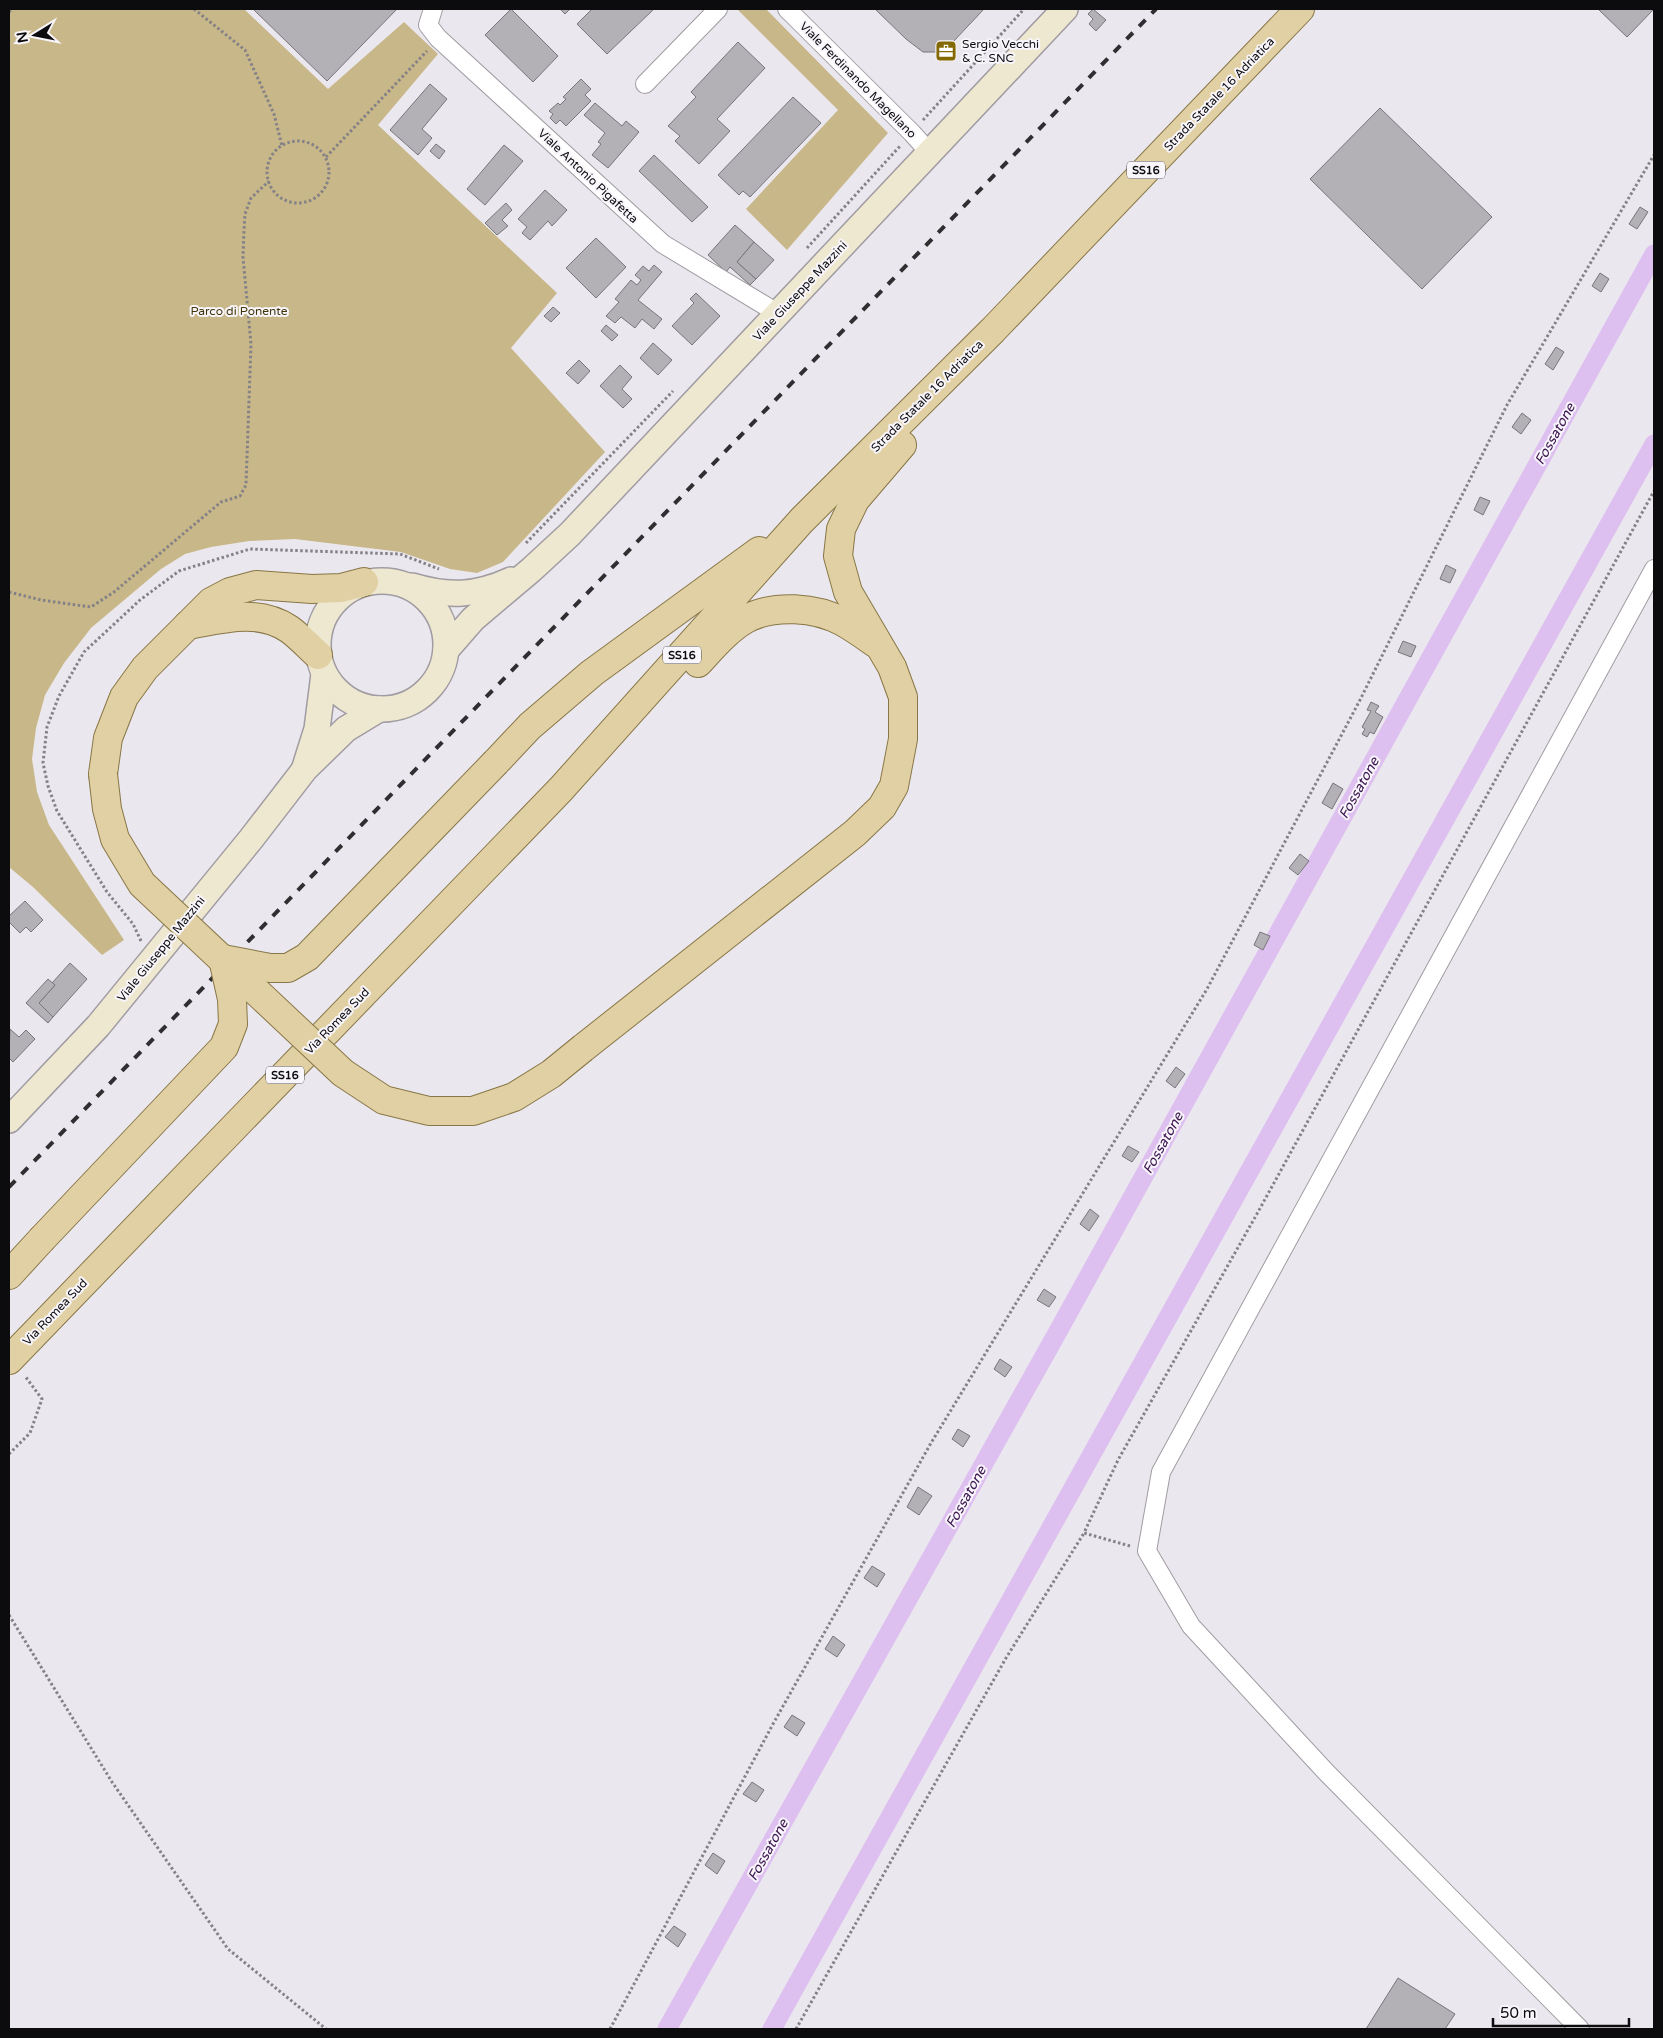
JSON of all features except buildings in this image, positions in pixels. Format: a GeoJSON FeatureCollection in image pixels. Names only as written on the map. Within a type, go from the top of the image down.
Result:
{"type":"FeatureCollection","features":[{"type":"Feature","properties":{"kind":"main road","name":"Strada Statale 16 Adriatica"},"geometry":{"type":"LineString","coordinates":[[561,789],[802,520],[992,330],[1300,9]]}},
{"type":"Feature","properties":{"kind":"main road"},"geometry":{"type":"LineString","coordinates":[[364,582],[341,588],[312,589],[256,585],[230,592],[211,602],[145,668],[124,697],[108,738],[102,774],[107,809],[115,840],[142,884],[343,1073],[384,1100],[429,1111],[472,1111],[514,1097],[551,1074],[855,834],[882,808],[894,786],[903,739],[903,697],[892,667],[848,592],[838,556],[841,529],[855,500],[890,457],[932,413],[992,330]]}},
{"type":"Feature","properties":{"kind":"main road"},"geometry":{"type":"LineString","coordinates":[[222,959],[270,968],[288,968],[306,957],[530,726],[592,673],[802,520]]}},
{"type":"Feature","properties":{"kind":"main road"},"geometry":{"type":"LineString","coordinates":[[561,789],[616,747],[723,637],[746,619],[771,610],[801,609],[841,621],[882,648]]}},
{"type":"Feature","properties":{"kind":"main road"},"geometry":{"type":"LineString","coordinates":[[188,625],[232,617],[261,617],[289,629],[321,664]]}},
{"type":"Feature","properties":{"kind":"main road","name":"Via Romea Sud"},"geometry":{"type":"LineString","coordinates":[[10,1359],[561,789]]}},
{"type":"Feature","properties":{"kind":"main road"},"geometry":{"type":"LineString","coordinates":[[9,1274],[224,1047],[233,1024],[232,999],[222,959]]}},
{"type":"Feature","properties":{"kind":"street","name":"Viale Antonio Pigafetta"},"geometry":{"type":"LineString","coordinates":[[433,9],[428,25],[438,38],[663,244],[779,314]]}},
{"type":"Feature","properties":{"kind":"street"},"geometry":{"type":"LineString","coordinates":[[645,84],[718,9]]}},
{"type":"Feature","properties":{"kind":"street","name":"Viale Ferdinando Magellano"},"geometry":{"type":"LineString","coordinates":[[787,9],[929,152]]}},
{"type":"Feature","properties":{"kind":"street","name":"Viale Giuseppe Mazzini"},"geometry":{"type":"LineString","coordinates":[[525,560],[570,534],[1065,9]]}},
{"type":"Feature","properties":{"kind":"street"},"geometry":{"type":"LineString","coordinates":[[304,769],[317,729],[321,664],[318,636],[323,618],[333,602],[347,590],[364,582],[385,580],[432,592],[468,594],[494,588],[525,560]]}},
{"type":"Feature","properties":{"kind":"street"},"geometry":{"type":"LineString","coordinates":[[446,650],[525,560]]}},
{"type":"Feature","properties":{"kind":"street"},"geometry":{"type":"LineString","coordinates":[[1580,2029],[1326,1772],[1191,1626],[1147,1551],[1161,1472],[1654,568]]}},
{"type":"Feature","properties":{"kind":"street"},"geometry":{"type":"LineString","coordinates":[[321,664],[334,688],[346,699],[362,706],[379,709],[398,707],[416,699],[432,686],[442,669],[446,650],[444,629],[436,610],[423,594],[405,584]]}},
{"type":"Feature","properties":{"kind":"street"},"geometry":{"type":"LineString","coordinates":[[304,769],[346,729],[379,709]]}},
{"type":"Feature","properties":{"kind":"street","name":"Viale Giuseppe Mazzini"},"geometry":{"type":"LineString","coordinates":[[9,1120],[98,1026],[251,839],[304,769]]}},
{"type":"Feature","properties":{"kind":"path"},"geometry":{"type":"LineString","coordinates":[[9,12],[12,9]]}},
{"type":"Feature","properties":{"kind":"path"},"geometry":{"type":"LineString","coordinates":[[194,9],[245,50],[274,114],[282,146]]}},
{"type":"Feature","properties":{"kind":"path"},"geometry":{"type":"LineString","coordinates":[[805,251],[1024,9]]}},
{"type":"Feature","properties":{"kind":"path"},"geometry":{"type":"LineString","coordinates":[[326,157],[438,38]]}},
{"type":"Feature","properties":{"kind":"path"},"geometry":{"type":"LineString","coordinates":[[301,141],[319,149],[326,157],[329,177],[319,195],[300,203],[285,200],[274,190],[269,181],[269,162],[274,153],[282,146],[291,142],[301,141]]}},
{"type":"Feature","properties":{"kind":"path"},"geometry":{"type":"LineString","coordinates":[[610,2029],[773,1724],[931,1443],[1208,989],[1360,700],[1507,405],[1654,155]]}},
{"type":"Feature","properties":{"kind":"path"},"geometry":{"type":"LineString","coordinates":[[9,592],[41,600],[91,607],[114,592],[221,502],[240,496],[246,484],[251,344],[243,257],[245,214],[251,198],[269,181]]}},
{"type":"Feature","properties":{"kind":"path"},"geometry":{"type":"LineString","coordinates":[[525,560],[676,388]]}},
{"type":"Feature","properties":{"kind":"path"},"geometry":{"type":"LineString","coordinates":[[796,2029],[1001,1667],[1084,1533],[1118,1460],[1258,1212],[1654,491]]}},
{"type":"Feature","properties":{"kind":"path"},"geometry":{"type":"LineString","coordinates":[[140,945],[141,939],[133,924],[107,892],[57,811],[48,786],[43,763],[47,728],[59,696],[84,652],[140,600],[179,571],[250,549],[400,554],[441,570]]}},
{"type":"Feature","properties":{"kind":"path"},"geometry":{"type":"LineString","coordinates":[[9,1454],[30,1433],[42,1399],[10,1359]]}},
{"type":"Feature","properties":{"kind":"path"},"geometry":{"type":"LineString","coordinates":[[1084,1533],[1147,1551]]}},
{"type":"Feature","properties":{"kind":"path"},"geometry":{"type":"LineString","coordinates":[[9,1615],[112,1782],[228,1949],[326,2029]]}},
{"type":"Feature","properties":{"kind":"green space","name":"Parco di Ponente"},"geometry":{"type":"Polygon","coordinates":[[[9,9],[244,9],[328,89],[404,22],[438,54],[378,125],[557,293],[511,348],[605,452],[503,562],[477,573],[450,569],[401,552],[295,539],[249,541],[211,547],[185,554],[161,569],[91,628],[64,663],[45,695],[36,728],[32,759],[37,792],[49,825],[124,940],[102,955],[33,887],[9,867],[9,9]]]}},
{"type":"Feature","properties":{"kind":"green space"},"geometry":{"type":"Polygon","coordinates":[[[737,9],[766,9],[888,133],[787,250],[746,209],[838,110],[737,9]]]}},
{"type":"Feature","properties":{"kind":"waterway","name":"Fossatone"},"geometry":{"type":"LineString","coordinates":[[667,2029],[1056,1335],[1654,254]]}},
{"type":"Feature","properties":{"kind":"waterway"},"geometry":{"type":"LineString","coordinates":[[772,2029],[1654,444]]}},
{"type":"Feature","properties":{"kind":"railway"},"geometry":{"type":"LineString","coordinates":[[9,1187],[1156,9]]}},
{"type":"Feature","properties":{"kind":"place","name":"Sergio Vecchi & C. SNC"},"geometry":{"type":"Point","coordinates":[946,51]}}]}
